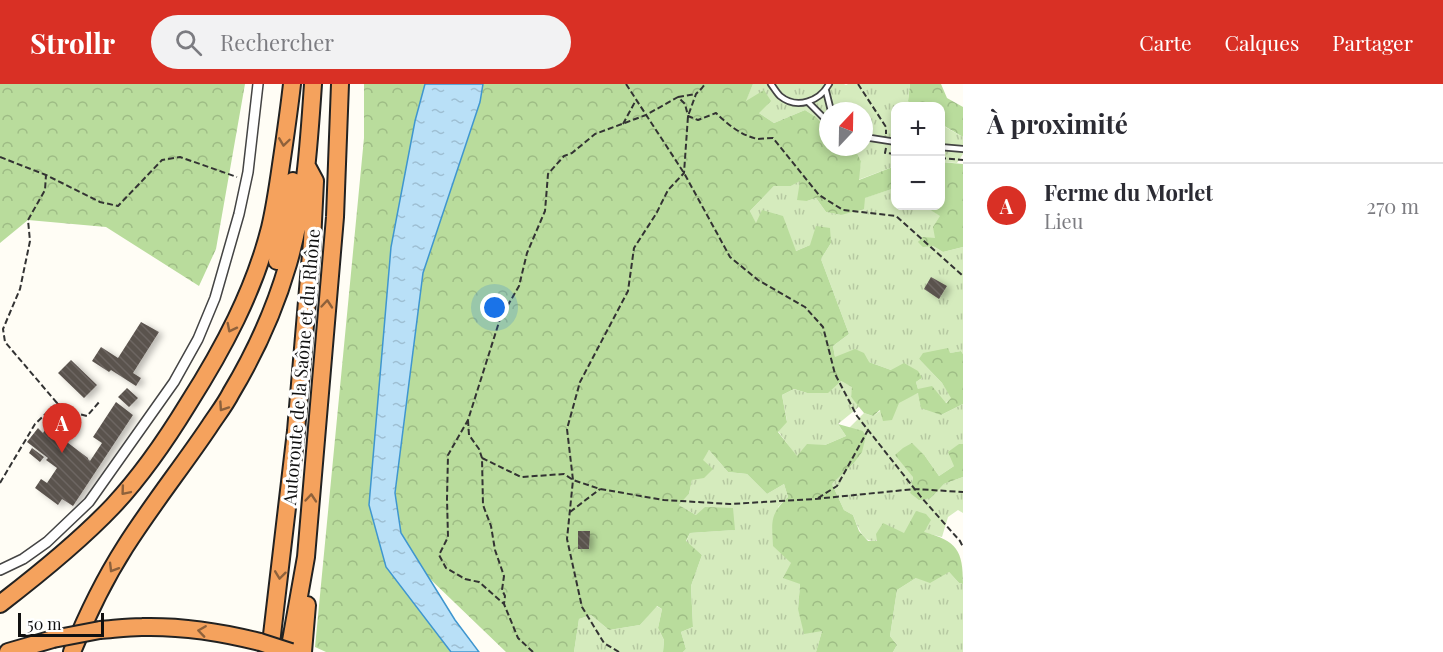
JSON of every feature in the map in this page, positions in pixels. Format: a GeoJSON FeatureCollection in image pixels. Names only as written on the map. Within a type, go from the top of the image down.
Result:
{"type":"FeatureCollection","features":[{"type":"Feature","properties":{"kind":"highway"},"geometry":{"type":"LineString","coordinates":[[0,604],[83,535],[114,505],[149,464],[211,367],[248,295],[270,227],[277,196],[292,84]]}},
{"type":"Feature","properties":{"kind":"highway"},"geometry":{"type":"LineString","coordinates":[[269,318],[267,301],[280,251],[299,147],[303,84]]}},
{"type":"Feature","properties":{"kind":"highway"},"geometry":{"type":"LineString","coordinates":[[72,652],[103,584],[126,546],[230,396],[269,318],[288,264],[298,221],[307,165],[314,84]]}},
{"type":"Feature","properties":{"kind":"highway","name":"Autoroute de la Saône et du Rhône"},"geometry":{"type":"LineString","coordinates":[[290,652],[306,557],[335,217],[340,84]]}},
{"type":"Feature","properties":{"kind":"highway"},"geometry":{"type":"LineString","coordinates":[[265,647],[296,431],[315,181],[307,165]]}},
{"type":"Feature","properties":{"kind":"highway"},"geometry":{"type":"LineString","coordinates":[[303,652],[308,587],[306,557]]}},
{"type":"Feature","properties":{"kind":"highway"},"geometry":{"type":"LineString","coordinates":[[8,652],[53,639],[100,630],[142,627],[185,628],[231,635],[265,647],[290,652]]}},
{"type":"Feature","properties":{"kind":"street"},"geometry":{"type":"LineString","coordinates":[[0,570],[23,559],[47,542],[89,502],[174,382],[198,339],[215,298],[239,214],[248,172],[258,84]]}},
{"type":"Feature","properties":{"kind":"lane"},"geometry":{"type":"LineString","coordinates":[[771,84],[779,95],[789,101],[800,103],[818,98],[826,91],[829,84]]}},
{"type":"Feature","properties":{"kind":"lane"},"geometry":{"type":"LineString","coordinates":[[826,91],[829,102]]}},
{"type":"Feature","properties":{"kind":"lane"},"geometry":{"type":"LineString","coordinates":[[808,102],[819,113]]}},
{"type":"Feature","properties":{"kind":"lane"},"geometry":{"type":"LineString","coordinates":[[873,139],[891,141]]}},
{"type":"Feature","properties":{"kind":"lane"},"geometry":{"type":"LineString","coordinates":[[945,147],[963,149]]}},
{"type":"Feature","properties":{"kind":"path"},"geometry":{"type":"LineString","coordinates":[[626,84],[684,173],[730,258],[758,280],[805,307],[823,327],[835,374],[857,416],[963,547]]}},
{"type":"Feature","properties":{"kind":"path"},"geometry":{"type":"LineString","coordinates":[[687,116],[696,94],[705,84]]}},
{"type":"Feature","properties":{"kind":"path"},"geometry":{"type":"LineString","coordinates":[[858,84],[886,127],[885,153],[891,154]]}},
{"type":"Feature","properties":{"kind":"path"},"geometry":{"type":"LineString","coordinates":[[533,652],[518,638],[504,604],[479,582],[465,579],[446,568],[439,555],[448,537],[448,455],[468,420],[500,319],[519,286],[528,253],[544,211],[548,174],[564,156],[572,153],[595,134],[645,115],[678,97],[696,94]]}},
{"type":"Feature","properties":{"kind":"path"},"geometry":{"type":"LineString","coordinates":[[619,652],[604,643],[582,607],[567,539],[573,480],[567,429],[580,382],[628,291],[634,248],[668,190],[684,173],[687,116],[685,104],[678,97]]}},
{"type":"Feature","properties":{"kind":"path"},"geometry":{"type":"LineString","coordinates":[[623,124],[636,100]]}},
{"type":"Feature","properties":{"kind":"path"},"geometry":{"type":"LineString","coordinates":[[687,116],[698,120],[716,112],[725,122],[742,133],[758,139],[773,138],[819,195],[843,210],[896,216],[963,276]]}},
{"type":"Feature","properties":{"kind":"path"},"geometry":{"type":"LineString","coordinates":[[0,157],[46,175],[100,202],[118,206],[162,160],[180,157],[237,178],[239,168]]}},
{"type":"Feature","properties":{"kind":"path"},"geometry":{"type":"LineString","coordinates":[[945,158],[963,160]]}},
{"type":"Feature","properties":{"kind":"path"},"geometry":{"type":"LineString","coordinates":[[46,175],[45,190],[28,220],[30,241],[20,289],[3,329],[5,342],[57,403],[71,412],[87,416],[100,401]]}},
{"type":"Feature","properties":{"kind":"path"},"geometry":{"type":"LineString","coordinates":[[0,483],[34,424],[57,403]]}},
{"type":"Feature","properties":{"kind":"path"},"geometry":{"type":"LineString","coordinates":[[468,420],[469,435],[479,449],[482,458],[483,505],[504,576],[502,590],[505,596],[504,604]]}},
{"type":"Feature","properties":{"kind":"path"},"geometry":{"type":"LineString","coordinates":[[815,499],[837,486],[868,430]]}},
{"type":"Feature","properties":{"kind":"path"},"geometry":{"type":"LineString","coordinates":[[482,458],[521,477],[564,474],[573,480],[600,489],[664,500],[730,504],[815,499],[915,489],[963,492]]}},
{"type":"Feature","properties":{"kind":"path"},"geometry":{"type":"LineString","coordinates":[[570,512],[600,489]]}},
{"type":"Feature","properties":{"kind":"green space"},"geometry":{"type":"Polygon","coordinates":[[[0,84],[245,84],[216,249],[199,286],[106,227],[28,220],[0,243],[0,84]]]}},
{"type":"Feature","properties":{"kind":"green space"},"geometry":{"type":"Polygon","coordinates":[[[364,84],[425,84],[415,121],[386,567],[451,652],[326,652],[315,647],[364,138],[364,84]]]}},
{"type":"Feature","properties":{"kind":"green space"},"geometry":{"type":"Polygon","coordinates":[[[483,84],[753,84],[746,101],[764,90],[771,101],[759,113],[774,123],[805,110],[819,120],[819,156],[858,156],[861,161],[859,180],[891,168],[891,189],[865,198],[864,209],[841,215],[826,212],[816,198],[807,201],[797,200],[800,181],[791,186],[774,186],[750,211],[756,223],[762,210],[783,216],[796,251],[810,245],[816,226],[830,228],[831,243],[821,259],[849,334],[833,346],[835,357],[855,349],[864,353],[869,362],[891,370],[904,363],[918,371],[922,378],[916,382],[918,389],[932,386],[946,403],[951,398],[942,383],[919,359],[923,353],[948,348],[950,353],[961,351],[963,354],[963,404],[941,415],[921,408],[918,393],[899,403],[892,420],[883,421],[880,410],[873,416],[864,413],[851,397],[852,387],[841,381],[828,393],[807,393],[794,389],[782,395],[787,422],[778,432],[797,456],[807,444],[825,445],[846,436],[838,424],[863,431],[866,436],[862,452],[832,484],[844,510],[853,515],[859,531],[868,541],[877,541],[876,534],[883,523],[904,533],[916,511],[926,514],[931,520],[924,532],[951,543],[959,555],[962,563],[963,584],[959,583],[949,572],[930,583],[916,578],[897,590],[890,636],[897,645],[893,652],[816,652],[822,631],[804,634],[798,609],[800,584],[783,578],[791,563],[773,546],[773,519],[788,497],[784,484],[767,494],[747,474],[728,472],[709,450],[703,460],[713,469],[704,478],[692,480],[689,494],[679,505],[696,515],[705,507],[733,508],[735,530],[690,533],[686,541],[702,555],[691,586],[693,627],[681,632],[686,649],[683,652],[663,652],[664,640],[658,628],[662,609],[657,606],[640,625],[609,630],[591,615],[579,619],[574,652],[506,652],[428,577],[401,533],[395,493],[423,273],[480,103],[483,84]]]}},
{"type":"Feature","properties":{"kind":"green space"},"geometry":{"type":"Polygon","coordinates":[[[753,84],[910,84],[910,102],[891,102],[891,168],[858,180],[861,161],[858,156],[873,156],[873,102],[819,102],[819,120],[805,110],[774,123],[745,102],[753,84]]]}},
{"type":"Feature","properties":{"kind":"green space"},"geometry":{"type":"Polygon","coordinates":[[[910,84],[941,84],[947,98],[963,107],[963,137],[945,126],[945,102],[908,101],[910,84]]]}},
{"type":"Feature","properties":{"kind":"green space"},"geometry":{"type":"Polygon","coordinates":[[[945,127],[963,137],[963,154],[957,163],[945,162],[945,127]]]}},
{"type":"Feature","properties":{"kind":"green space"},"geometry":{"type":"Polygon","coordinates":[[[945,162],[963,164],[963,247],[943,252],[933,246],[923,247],[918,242],[923,237],[935,238],[933,227],[940,216],[930,210],[945,210],[945,162]]]}},
{"type":"Feature","properties":{"kind":"green space"},"geometry":{"type":"Polygon","coordinates":[[[800,180],[807,201],[816,198],[826,212],[841,215],[864,198],[891,189],[891,210],[931,210],[941,216],[933,246],[943,252],[963,247],[963,354],[961,351],[919,359],[942,383],[952,398],[945,403],[918,389],[916,382],[922,378],[869,362],[835,357],[833,346],[849,334],[821,259],[831,243],[810,245],[796,251],[756,224],[750,211],[774,186],[791,186],[800,180]]]}},
{"type":"Feature","properties":{"kind":"green space"},"geometry":{"type":"Polygon","coordinates":[[[841,381],[853,387],[851,397],[860,406],[838,424],[846,436],[825,445],[807,445],[797,457],[778,431],[787,421],[782,395],[794,389],[807,393],[841,381]]]}},
{"type":"Feature","properties":{"kind":"green space"},"geometry":{"type":"Polygon","coordinates":[[[918,393],[941,415],[963,404],[963,444],[959,444],[954,466],[939,476],[925,456],[913,477],[910,493],[931,498],[944,484],[963,477],[963,513],[958,510],[948,517],[942,537],[909,532],[879,540],[868,540],[858,527],[853,515],[844,510],[832,484],[853,464],[866,437],[864,432],[849,428],[864,413],[873,416],[918,393]]]}},
{"type":"Feature","properties":{"kind":"green space"},"geometry":{"type":"Polygon","coordinates":[[[912,443],[925,456],[939,476],[954,466],[948,452],[959,444],[963,444],[963,477],[944,484],[931,498],[919,500],[910,493],[913,477],[895,455],[912,443]]]}},
{"type":"Feature","properties":{"kind":"green space"},"geometry":{"type":"Polygon","coordinates":[[[709,450],[728,472],[747,474],[767,494],[784,484],[788,497],[778,507],[791,563],[800,584],[798,609],[822,631],[816,652],[683,652],[686,649],[681,632],[693,627],[691,586],[702,555],[686,542],[690,533],[734,530],[696,515],[679,505],[689,494],[692,480],[712,469],[702,460],[709,450]]]}},
{"type":"Feature","properties":{"kind":"green space"},"geometry":{"type":"Polygon","coordinates":[[[949,572],[959,583],[963,584],[963,652],[893,652],[897,645],[890,636],[897,590],[916,578],[949,572]]]}},
{"type":"Feature","properties":{"kind":"green space"},"geometry":{"type":"Polygon","coordinates":[[[656,606],[662,609],[658,628],[664,640],[663,652],[574,652],[579,619],[591,615],[609,630],[640,625],[656,606]]]}},
{"type":"Feature","properties":{"kind":"water"},"geometry":{"type":"Polygon","coordinates":[[[425,84],[483,84],[480,102],[423,273],[395,493],[401,533],[455,620],[479,652],[451,652],[386,567],[369,505],[391,247],[415,121],[425,84]]]}},
{"type":"Feature","properties":{"kind":"building"},"geometry":{"type":"Polygon","coordinates":[[[931,277],[947,286],[939,299],[924,289],[931,277]]]}},
{"type":"Feature","properties":{"kind":"building"},"geometry":{"type":"Polygon","coordinates":[[[141,322],[159,332],[133,373],[141,378],[136,386],[92,361],[101,347],[118,358],[141,322]]]}},
{"type":"Feature","properties":{"kind":"building"},"geometry":{"type":"Polygon","coordinates":[[[71,360],[97,385],[84,398],[58,373],[71,360]]]}},
{"type":"Feature","properties":{"kind":"building"},"geometry":{"type":"Polygon","coordinates":[[[127,388],[138,398],[129,407],[118,397],[127,388]]]}},
{"type":"Feature","properties":{"kind":"building"},"geometry":{"type":"Polygon","coordinates":[[[116,402],[133,415],[73,506],[62,499],[58,505],[35,488],[41,479],[47,483],[57,468],[27,442],[38,428],[43,433],[47,427],[90,461],[102,443],[93,437],[116,402]]]}},
{"type":"Feature","properties":{"kind":"building"},"geometry":{"type":"Polygon","coordinates":[[[32,448],[44,457],[40,462],[29,453],[32,448]]]}},
{"type":"Feature","properties":{"kind":"building"},"geometry":{"type":"Polygon","coordinates":[[[578,531],[590,531],[589,549],[578,549],[578,531]]]}},
{"type":"Feature","properties":{"kind":"place","name":"Ferme du Morlet"},"geometry":{"type":"Point","coordinates":[62,453]}}]}
